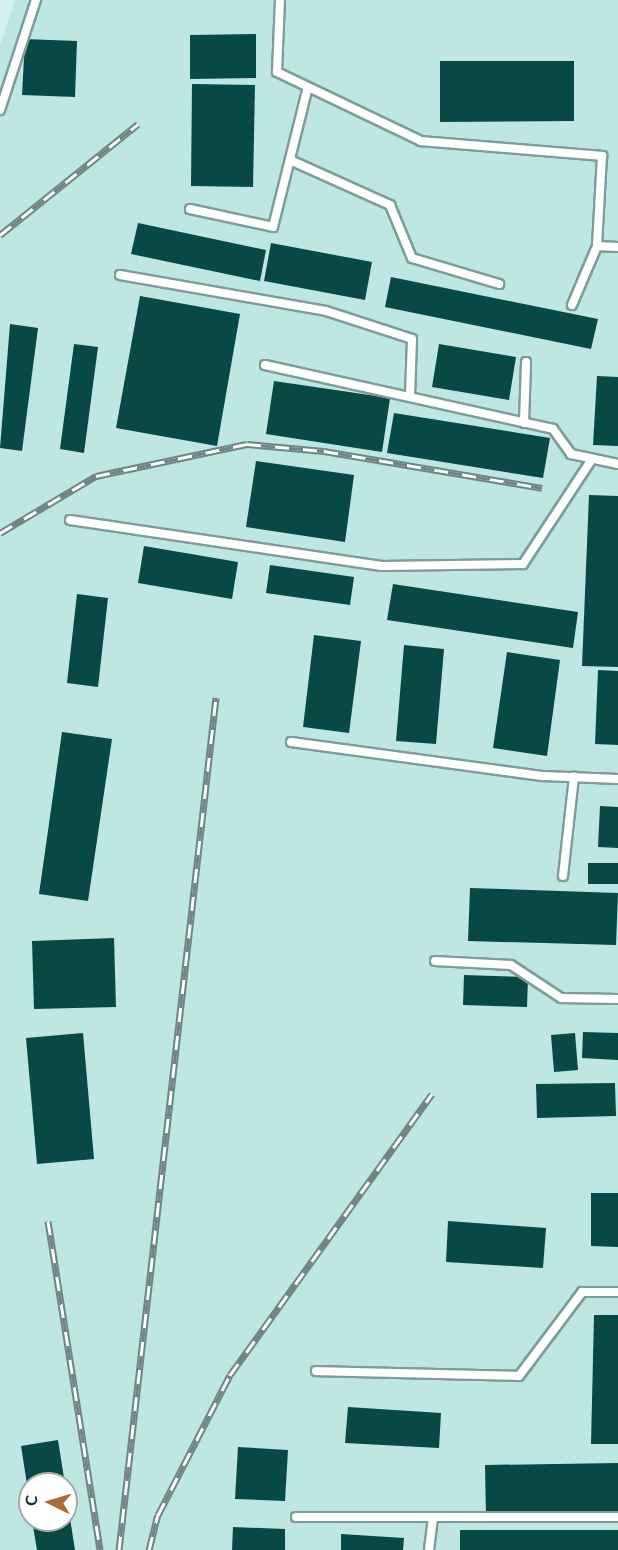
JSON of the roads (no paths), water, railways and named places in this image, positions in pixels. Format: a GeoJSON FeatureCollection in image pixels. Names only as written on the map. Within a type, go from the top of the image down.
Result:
{"type":"FeatureCollection","features":[{"type":"Feature","properties":{"kind":"lane"},"geometry":{"type":"LineString","coordinates":[[0,110],[36,0]]}},
{"type":"Feature","properties":{"kind":"lane"},"geometry":{"type":"LineString","coordinates":[[280,0],[277,72],[421,141],[602,156],[597,246],[572,305]]}},
{"type":"Feature","properties":{"kind":"lane"},"geometry":{"type":"LineString","coordinates":[[190,209],[273,227],[308,87]]}},
{"type":"Feature","properties":{"kind":"lane"},"geometry":{"type":"LineString","coordinates":[[290,160],[390,205],[412,258],[499,284]]}},
{"type":"Feature","properties":{"kind":"lane"},"geometry":{"type":"LineString","coordinates":[[597,246],[618,247]]}},
{"type":"Feature","properties":{"kind":"lane"},"geometry":{"type":"LineString","coordinates":[[120,275],[326,311],[412,339],[410,397]]}},
{"type":"Feature","properties":{"kind":"lane"},"geometry":{"type":"LineString","coordinates":[[524,423],[526,362]]}},
{"type":"Feature","properties":{"kind":"lane"},"geometry":{"type":"LineString","coordinates":[[265,365],[553,429],[571,454],[618,464]]}},
{"type":"Feature","properties":{"kind":"lane"},"geometry":{"type":"LineString","coordinates":[[69,520],[382,566],[523,564],[592,459]]}},
{"type":"Feature","properties":{"kind":"lane"},"geometry":{"type":"LineString","coordinates":[[291,742],[574,777],[618,779]]}},
{"type":"Feature","properties":{"kind":"lane"},"geometry":{"type":"LineString","coordinates":[[563,876],[574,777]]}},
{"type":"Feature","properties":{"kind":"lane"},"geometry":{"type":"LineString","coordinates":[[435,961],[511,965],[561,998],[618,999]]}},
{"type":"Feature","properties":{"kind":"lane"},"geometry":{"type":"LineString","coordinates":[[316,1371],[519,1376],[582,1292],[618,1292]]}},
{"type":"Feature","properties":{"kind":"lane"},"geometry":{"type":"LineString","coordinates":[[296,1517],[618,1517]]}},
{"type":"Feature","properties":{"kind":"lane"},"geometry":{"type":"LineString","coordinates":[[429,1550],[433,1518]]}},
{"type":"Feature","properties":{"kind":"railway"},"geometry":{"type":"LineString","coordinates":[[0,235],[138,124]]}},
{"type":"Feature","properties":{"kind":"railway"},"geometry":{"type":"LineString","coordinates":[[0,533],[96,476],[247,444],[324,451],[542,488]]}},
{"type":"Feature","properties":{"kind":"railway"},"geometry":{"type":"LineString","coordinates":[[119,1550],[216,697]]}},
{"type":"Feature","properties":{"kind":"railway"},"geometry":{"type":"LineString","coordinates":[[149,1550],[158,1515],[230,1375],[432,1094]]}},
{"type":"Feature","properties":{"kind":"railway"},"geometry":{"type":"LineString","coordinates":[[48,1221],[100,1550]]}}]}
